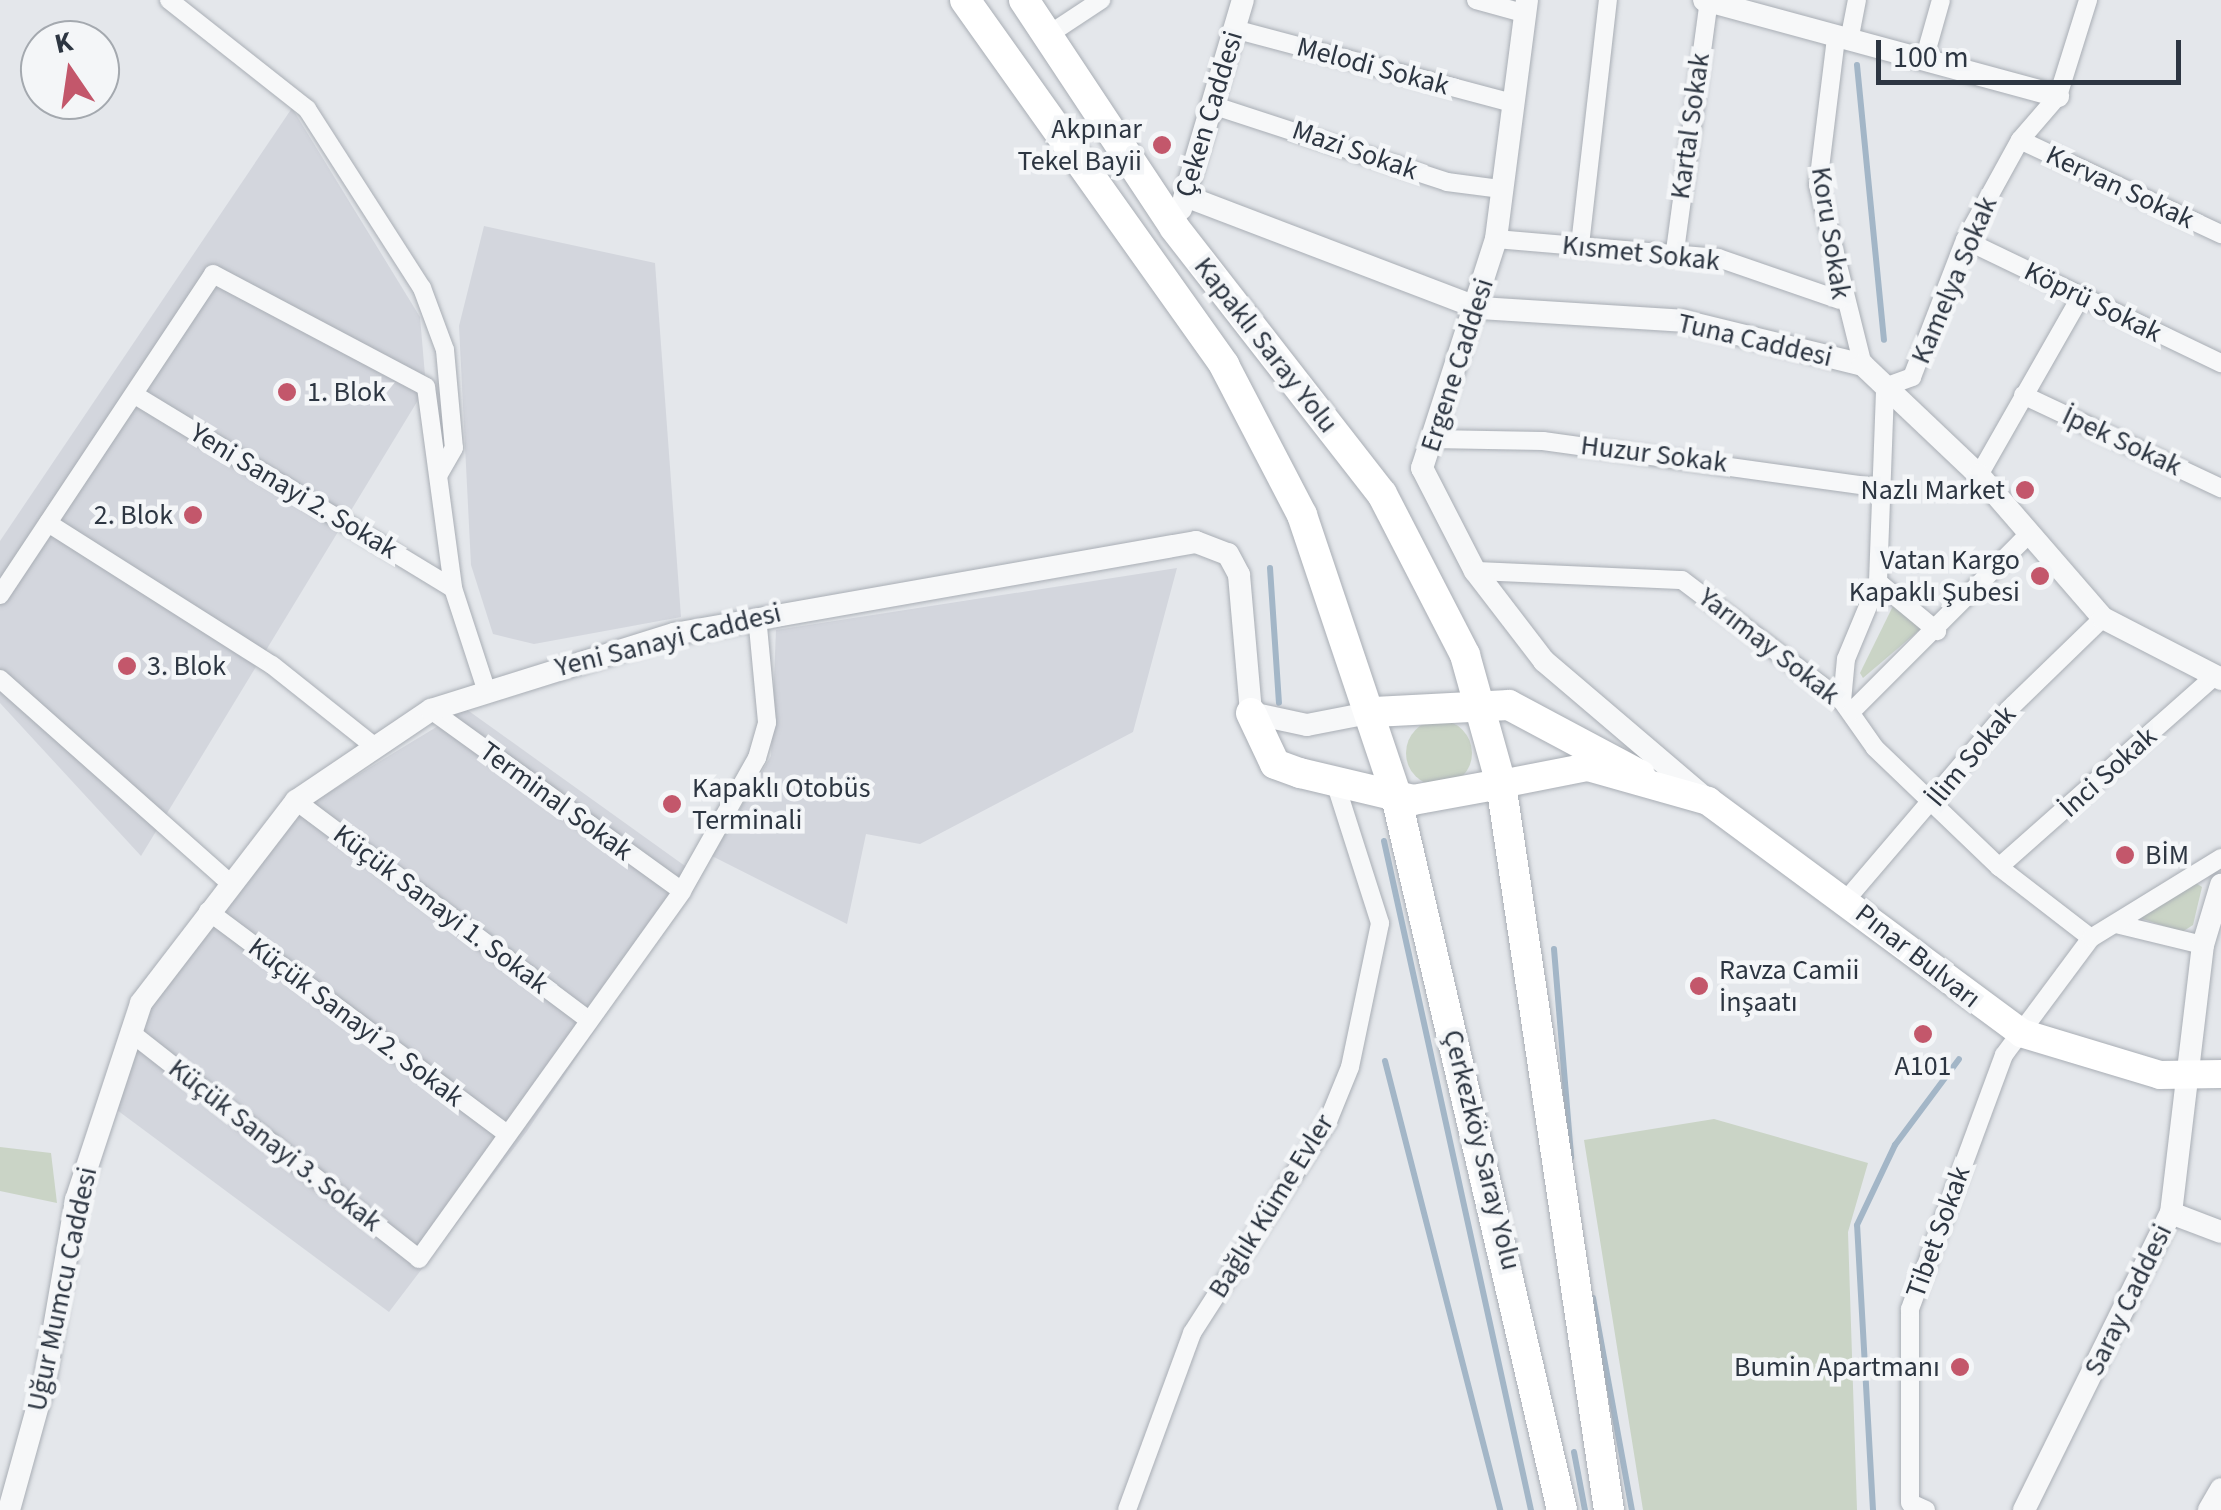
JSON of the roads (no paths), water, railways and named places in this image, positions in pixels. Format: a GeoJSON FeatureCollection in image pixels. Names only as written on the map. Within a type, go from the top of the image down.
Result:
{"type":"FeatureCollection","features":[{"type":"Feature","properties":{"kind":"highway","name":"Kapaklı Saray Yolu"},"geometry":{"type":"LineString","coordinates":[[965,0],[1224,365],[1302,515],[1374,712],[1395,792]]}},
{"type":"Feature","properties":{"kind":"highway","name":"Kapaklı Saray Yolu"},"geometry":{"type":"LineString","coordinates":[[1024,0],[1174,227],[1382,494],[1442,601],[1480,704],[1501,784]]}},
{"type":"Feature","properties":{"kind":"highway"},"geometry":{"type":"LineString","coordinates":[[1374,712],[1480,704],[1540,715],[1640,775]]}},
{"type":"Feature","properties":{"kind":"highway"},"geometry":{"type":"LineString","coordinates":[[1251,713],[1275,764],[1334,780],[1442,800],[1501,784]]}},
{"type":"Feature","properties":{"kind":"highway","name":"Çerkezköy Saray Yolu"},"geometry":{"type":"LineString","coordinates":[[1501,784],[1608,1510]]}},
{"type":"Feature","properties":{"kind":"highway","name":"Çerkezköy Saray Yolu"},"geometry":{"type":"LineString","coordinates":[[1395,792],[1562,1510]]}},
{"type":"Feature","properties":{"kind":"main road","name":"Pınar Bulvarı"},"geometry":{"type":"LineString","coordinates":[[1501,784],[1588,767],[1640,775],[1708,801],[2020,1033],[2070,1054],[2186,1076],[2221,1074]]}},
{"type":"Feature","properties":{"kind":"street"},"geometry":{"type":"LineString","coordinates":[[169,0],[307,109],[422,288],[445,350],[454,448],[439,475]]}},
{"type":"Feature","properties":{"kind":"street"},"geometry":{"type":"LineString","coordinates":[[1048,35],[1102,0]]}},
{"type":"Feature","properties":{"kind":"street","name":"Çeken Caddesi"},"geometry":{"type":"LineString","coordinates":[[1174,227],[1243,0]]}},
{"type":"Feature","properties":{"kind":"street"},"geometry":{"type":"LineString","coordinates":[[1476,0],[1525,6]]}},
{"type":"Feature","properties":{"kind":"street"},"geometry":{"type":"LineString","coordinates":[[1580,246],[1608,0]]}},
{"type":"Feature","properties":{"kind":"street","name":"Koru Sokak"},"geometry":{"type":"LineString","coordinates":[[1857,0],[1843,40],[1818,185],[1840,300],[1862,365]]}},
{"type":"Feature","properties":{"kind":"street"},"geometry":{"type":"LineString","coordinates":[[1924,60],[1941,0]]}},
{"type":"Feature","properties":{"kind":"street","name":"Kamelya Sokak"},"geometry":{"type":"LineString","coordinates":[[1885,386],[1912,376],[1964,240],[2020,140],[2058,96],[2088,0]]}},
{"type":"Feature","properties":{"kind":"street"},"geometry":{"type":"LineString","coordinates":[[1707,1],[2058,96]]}},
{"type":"Feature","properties":{"kind":"street","name":"Kartal Sokak"},"geometry":{"type":"LineString","coordinates":[[1675,251],[1707,1]]}},
{"type":"Feature","properties":{"kind":"street","name":"Ergene Caddesi"},"geometry":{"type":"LineString","coordinates":[[1525,6],[1496,239],[1480,308],[1422,468],[1475,571],[1544,661],[1708,801]]}},
{"type":"Feature","properties":{"kind":"street","name":"Melodi Sokak"},"geometry":{"type":"LineString","coordinates":[[1234,29],[1512,103]]}},
{"type":"Feature","properties":{"kind":"street","name":"Mazi Sokak"},"geometry":{"type":"LineString","coordinates":[[1212,105],[1446,182],[1500,189]]}},
{"type":"Feature","properties":{"kind":"street","name":"Kervan Sokak"},"geometry":{"type":"LineString","coordinates":[[2020,140],[2221,234]]}},
{"type":"Feature","properties":{"kind":"street","name":"Tuna Caddesi"},"geometry":{"type":"LineString","coordinates":[[1186,196],[1480,308],[1684,321],[1862,365],[1980,475],[2103,618],[2218,677]]}},
{"type":"Feature","properties":{"kind":"street","name":"Kısmet Sokak"},"geometry":{"type":"LineString","coordinates":[[1496,239],[1675,251],[1840,300]]}},
{"type":"Feature","properties":{"kind":"street","name":"Köprü Sokak"},"geometry":{"type":"LineString","coordinates":[[1964,240],[2221,363]]}},
{"type":"Feature","properties":{"kind":"street"},"geometry":{"type":"LineString","coordinates":[[0,595],[213,274],[426,386],[453,588],[486,689]]}},
{"type":"Feature","properties":{"kind":"street"},"geometry":{"type":"LineString","coordinates":[[1980,475],[2081,296]]}},
{"type":"Feature","properties":{"kind":"street"},"geometry":{"type":"LineString","coordinates":[[1846,706],[1846,658],[1878,582],[1875,487],[1885,386]]}},
{"type":"Feature","properties":{"kind":"street","name":"Yeni Sanayi 2. Sokak"},"geometry":{"type":"LineString","coordinates":[[135,395],[453,588]]}},
{"type":"Feature","properties":{"kind":"street","name":"İpek Sokak"},"geometry":{"type":"LineString","coordinates":[[2022,396],[2221,488]]}},
{"type":"Feature","properties":{"kind":"street","name":"Huzur Sokak"},"geometry":{"type":"LineString","coordinates":[[1432,440],[1543,440],[1875,487]]}},
{"type":"Feature","properties":{"kind":"street"},"geometry":{"type":"LineString","coordinates":[[48,523],[272,665],[374,746]]}},
{"type":"Feature","properties":{"kind":"street"},"geometry":{"type":"LineString","coordinates":[[1846,706],[1938,631],[2030,533]]}},
{"type":"Feature","properties":{"kind":"street","name":"Yeni Sanayi Caddesi"},"geometry":{"type":"LineString","coordinates":[[116,1068],[156,974],[296,801],[431,710],[486,689],[757,617],[1196,542],[1228,554],[1239,574],[1251,713]]}},
{"type":"Feature","properties":{"kind":"street","name":"Yarımay Sokak"},"geometry":{"type":"LineString","coordinates":[[1475,571],[1682,580],[1846,706],[1999,867],[2091,938]]}},
{"type":"Feature","properties":{"kind":"street"},"geometry":{"type":"LineString","coordinates":[[1878,582],[1938,631]]}},
{"type":"Feature","properties":{"kind":"street"},"geometry":{"type":"LineString","coordinates":[[505,1132],[682,891],[757,758],[767,722],[757,617]]}},
{"type":"Feature","properties":{"kind":"street","name":"İlim Sokak"},"geometry":{"type":"LineString","coordinates":[[1846,900],[2008,710],[2103,618]]}},
{"type":"Feature","properties":{"kind":"street","name":"İnci Sokak"},"geometry":{"type":"LineString","coordinates":[[1999,867],[2218,677]]}},
{"type":"Feature","properties":{"kind":"street"},"geometry":{"type":"LineString","coordinates":[[0,680],[230,883]]}},
{"type":"Feature","properties":{"kind":"street","name":"Terminal Sokak"},"geometry":{"type":"LineString","coordinates":[[431,710],[682,891]]}},
{"type":"Feature","properties":{"kind":"street"},"geometry":{"type":"LineString","coordinates":[[1251,713],[1307,725],[1374,712]]}},
{"type":"Feature","properties":{"kind":"street","name":"Bağlık Küme Evler"},"geometry":{"type":"LineString","coordinates":[[1127,1510],[1192,1333],[1328,1121],[1350,1067],[1380,924],[1334,780]]}},
{"type":"Feature","properties":{"kind":"street","name":"Küçük Sanayi 1. Sokak"},"geometry":{"type":"LineString","coordinates":[[296,801],[586,1018]]}},
{"type":"Feature","properties":{"kind":"street"},"geometry":{"type":"LineString","coordinates":[[2091,938],[2221,858]]}},
{"type":"Feature","properties":{"kind":"street","name":"Saray Caddesi"},"geometry":{"type":"LineString","coordinates":[[2024,1510],[2171,1213],[2203,945],[2221,885]]}},
{"type":"Feature","properties":{"kind":"street","name":"Küçük Sanayi 2. Sokak"},"geometry":{"type":"LineString","coordinates":[[208,911],[505,1132]]}},
{"type":"Feature","properties":{"kind":"street"},"geometry":{"type":"LineString","coordinates":[[2116,924],[2203,945]]}},
{"type":"Feature","properties":{"kind":"street","name":"Tibet Sokak"},"geometry":{"type":"LineString","coordinates":[[1918,1507],[1910,1309],[1982,1108],[2020,1033],[2091,938]]}},
{"type":"Feature","properties":{"kind":"street","name":"Küçük Sanayi 3. Sokak"},"geometry":{"type":"LineString","coordinates":[[130,1032],[419,1259],[505,1132]]}},
{"type":"Feature","properties":{"kind":"street","name":"Uğur Mumcu Caddesi"},"geometry":{"type":"LineString","coordinates":[[9,1510],[45,1380],[76,1200],[116,1068]]}},
{"type":"Feature","properties":{"kind":"street"},"geometry":{"type":"LineString","coordinates":[[2171,1213],[2221,1232]]}},
{"type":"Feature","properties":{"kind":"street"},"geometry":{"type":"LineString","coordinates":[[2209,1510],[2221,1489]]}},
{"type":"Feature","properties":{"kind":"waterway"},"geometry":{"type":"LineString","coordinates":[[1857,65],[1884,340]]}},
{"type":"Feature","properties":{"kind":"waterway"},"geometry":{"type":"LineString","coordinates":[[1270,568],[1279,703]]}},
{"type":"Feature","properties":{"kind":"waterway"},"geometry":{"type":"LineString","coordinates":[[1384,841],[1531,1510]]}},
{"type":"Feature","properties":{"kind":"waterway"},"geometry":{"type":"LineString","coordinates":[[1554,949],[1571,1157]]}},
{"type":"Feature","properties":{"kind":"waterway"},"geometry":{"type":"LineString","coordinates":[[1873,1510],[1857,1225],[1895,1145],[1959,1059]]}},
{"type":"Feature","properties":{"kind":"waterway"},"geometry":{"type":"LineString","coordinates":[[1385,1061],[1500,1510]]}},
{"type":"Feature","properties":{"kind":"waterway"},"geometry":{"type":"LineString","coordinates":[[1593,1298],[1632,1510]]}},
{"type":"Feature","properties":{"kind":"waterway"},"geometry":{"type":"LineString","coordinates":[[1574,1452],[1585,1510]]}},
{"type":"Feature","properties":{"kind":"place","name":"Akpınar Tekel Bayii"},"geometry":{"type":"Point","coordinates":[1162,145]}},
{"type":"Feature","properties":{"kind":"place","name":"1. Blok"},"geometry":{"type":"Point","coordinates":[287,392]}},
{"type":"Feature","properties":{"kind":"place","name":"Nazlı Market"},"geometry":{"type":"Point","coordinates":[2025,490]}},
{"type":"Feature","properties":{"kind":"place","name":"2. Blok"},"geometry":{"type":"Point","coordinates":[193,515]}},
{"type":"Feature","properties":{"kind":"place","name":"Vatan Kargo Kapaklı Şubesi"},"geometry":{"type":"Point","coordinates":[2040,576]}},
{"type":"Feature","properties":{"kind":"place","name":"3. Blok"},"geometry":{"type":"Point","coordinates":[127,666]}},
{"type":"Feature","properties":{"kind":"place","name":"Kapaklı Otobüs Terminali"},"geometry":{"type":"Point","coordinates":[672,804]}},
{"type":"Feature","properties":{"kind":"place","name":"BİM"},"geometry":{"type":"Point","coordinates":[2125,855]}},
{"type":"Feature","properties":{"kind":"place","name":"Ravza Camii İnşaatı"},"geometry":{"type":"Point","coordinates":[1699,986]}},
{"type":"Feature","properties":{"kind":"place","name":"A101"},"geometry":{"type":"Point","coordinates":[1923,1034]}},
{"type":"Feature","properties":{"kind":"place","name":"Bumin Apartmanı"},"geometry":{"type":"Point","coordinates":[1960,1367]}}]}
